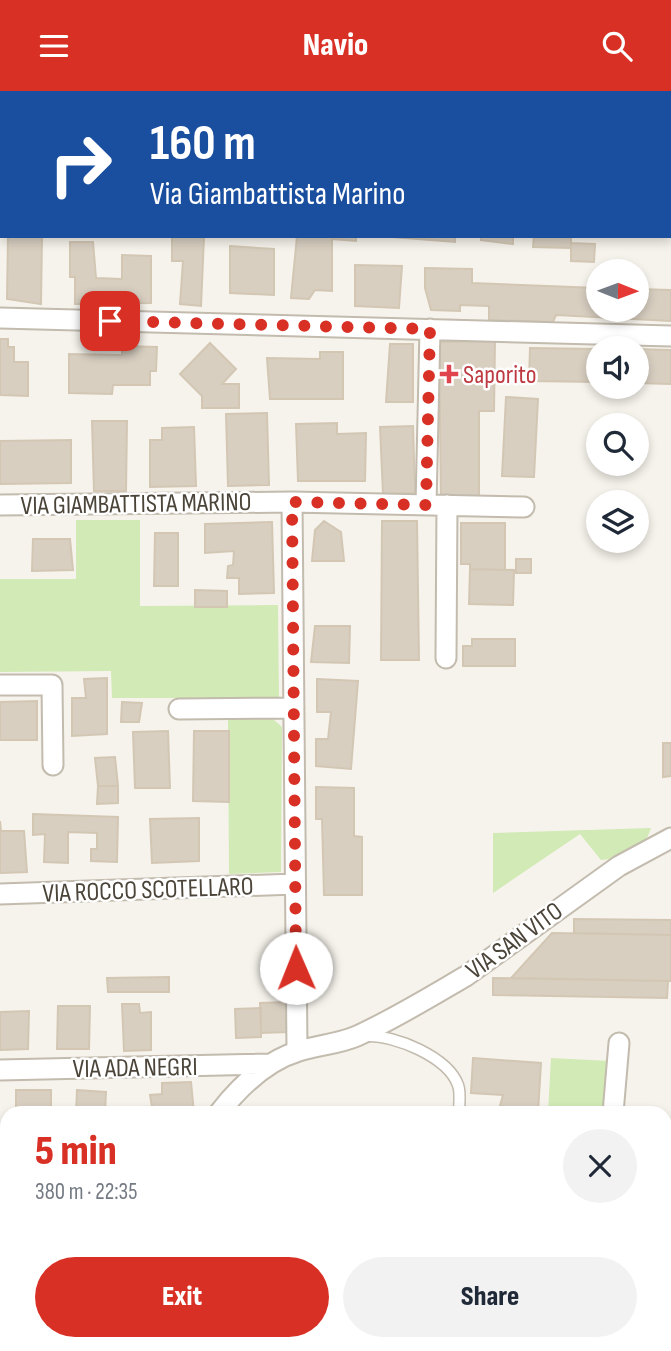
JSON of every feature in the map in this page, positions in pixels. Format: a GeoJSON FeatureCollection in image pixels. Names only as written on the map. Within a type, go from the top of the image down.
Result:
{"type":"FeatureCollection","features":[{"type":"Feature","properties":{"kind":"street"},"geometry":{"type":"LineString","coordinates":[[0,318],[671,336]]}},
{"type":"Feature","properties":{"kind":"street"},"geometry":{"type":"LineString","coordinates":[[426,505],[430,329]]}},
{"type":"Feature","properties":{"kind":"street"},"geometry":{"type":"LineString","coordinates":[[292,502],[297,1051]]}},
{"type":"Feature","properties":{"kind":"street","name":"VIA GIAMBATTISTA MARINO"},"geometry":{"type":"LineString","coordinates":[[0,505],[292,502],[524,507]]}},
{"type":"Feature","properties":{"kind":"street"},"geometry":{"type":"LineString","coordinates":[[446,658],[447,505]]}},
{"type":"Feature","properties":{"kind":"street"},"geometry":{"type":"LineString","coordinates":[[0,685],[52,685],[53,765]]}},
{"type":"Feature","properties":{"kind":"street"},"geometry":{"type":"LineString","coordinates":[[179,709],[294,708]]}},
{"type":"Feature","properties":{"kind":"street","name":"VIA SAN VITO"},"geometry":{"type":"LineString","coordinates":[[225,1106],[248,1081],[269,1064],[297,1051],[354,1037],[466,976],[619,866],[671,838]]}},
{"type":"Feature","properties":{"kind":"street","name":"VIA ROCCO SCOTELLARO"},"geometry":{"type":"LineString","coordinates":[[0,894],[295,884]]}},
{"type":"Feature","properties":{"kind":"street"},"geometry":{"type":"LineString","coordinates":[[614,1106],[619,1043]]}},
{"type":"Feature","properties":{"kind":"street","name":"VIA ADA NEGRI"},"geometry":{"type":"LineString","coordinates":[[0,1070],[269,1064]]}},
{"type":"Feature","properties":{"kind":"lane","name":"VIA SAN VITO"},"geometry":{"type":"LineString","coordinates":[[354,1037],[394,1039],[441,1063],[458,1086],[458,1106]]}},
{"type":"Feature","properties":{"kind":"green space"},"geometry":{"type":"Polygon","coordinates":[[[76,520],[140,520],[140,606],[278,605],[279,698],[112,698],[111,671],[0,672],[0,579],[76,579],[76,520]]]}},
{"type":"Feature","properties":{"kind":"green space"},"geometry":{"type":"Polygon","coordinates":[[[228,719],[273,719],[282,727],[281,872],[229,874],[228,719]]]}},
{"type":"Feature","properties":{"kind":"green space"},"geometry":{"type":"Polygon","coordinates":[[[651,828],[643,844],[632,853],[601,860],[580,834],[493,893],[493,833],[651,828]]]}},
{"type":"Feature","properties":{"kind":"green space"},"geometry":{"type":"Polygon","coordinates":[[[551,1058],[610,1061],[606,1106],[548,1106],[551,1058]]]}},
{"type":"Feature","properties":{"kind":"building"},"geometry":{"type":"Polygon","coordinates":[[[8,238],[42,238],[41,304],[7,299],[8,238]]]}},
{"type":"Feature","properties":{"kind":"building"},"geometry":{"type":"Polygon","coordinates":[[[172,238],[204,238],[201,306],[180,304],[183,261],[172,261],[172,238]]]}},
{"type":"Feature","properties":{"kind":"building"},"geometry":{"type":"Polygon","coordinates":[[[297,238],[356,238],[356,241],[332,239],[332,291],[315,290],[309,299],[291,298],[297,238]]]}},
{"type":"Feature","properties":{"kind":"building"},"geometry":{"type":"Polygon","coordinates":[[[404,238],[455,238],[455,242],[404,238]]]}},
{"type":"Feature","properties":{"kind":"building"},"geometry":{"type":"Polygon","coordinates":[[[513,238],[513,244],[481,240],[513,238]]]}},
{"type":"Feature","properties":{"kind":"building"},"geometry":{"type":"Polygon","coordinates":[[[534,238],[571,238],[571,248],[533,247],[534,238]]]}},
{"type":"Feature","properties":{"kind":"building"},"geometry":{"type":"Polygon","coordinates":[[[70,242],[93,242],[96,278],[122,279],[122,255],[151,256],[151,303],[75,304],[75,277],[70,277],[70,242]]]}},
{"type":"Feature","properties":{"kind":"building"},"geometry":{"type":"Polygon","coordinates":[[[571,243],[595,244],[594,259],[571,261],[571,243]]]}},
{"type":"Feature","properties":{"kind":"building"},"geometry":{"type":"Polygon","coordinates":[[[230,246],[274,249],[274,295],[230,293],[230,246]]]}},
{"type":"Feature","properties":{"kind":"building"},"geometry":{"type":"Polygon","coordinates":[[[355,265],[402,266],[399,308],[355,306],[355,265]]]}},
{"type":"Feature","properties":{"kind":"building"},"geometry":{"type":"Polygon","coordinates":[[[425,268],[472,269],[472,283],[586,288],[586,317],[556,315],[553,322],[489,320],[489,306],[460,305],[460,311],[431,310],[425,288],[425,268]]]}},
{"type":"Feature","properties":{"kind":"building"},"geometry":{"type":"Polygon","coordinates":[[[649,289],[671,290],[671,321],[649,320],[649,289]]]}},
{"type":"Feature","properties":{"kind":"building"},"geometry":{"type":"Polygon","coordinates":[[[0,339],[8,339],[8,347],[14,347],[14,362],[28,362],[28,396],[0,395],[0,339]]]}},
{"type":"Feature","properties":{"kind":"building"},"geometry":{"type":"Polygon","coordinates":[[[495,341],[494,411],[479,411],[479,499],[441,498],[439,342],[495,341]]]}},
{"type":"Feature","properties":{"kind":"building"},"geometry":{"type":"Polygon","coordinates":[[[210,343],[236,369],[222,384],[239,384],[239,408],[202,408],[202,396],[180,374],[210,343]]]}},
{"type":"Feature","properties":{"kind":"building"},"geometry":{"type":"Polygon","coordinates":[[[390,344],[413,344],[413,402],[386,402],[390,344]]]}},
{"type":"Feature","properties":{"kind":"building"},"geometry":{"type":"Polygon","coordinates":[[[122,346],[157,347],[156,371],[150,371],[150,385],[113,385],[112,394],[69,393],[69,354],[122,355],[122,346]]]}},
{"type":"Feature","properties":{"kind":"building"},"geometry":{"type":"Polygon","coordinates":[[[530,348],[586,349],[586,382],[529,381],[530,348]]]}},
{"type":"Feature","properties":{"kind":"building"},"geometry":{"type":"Polygon","coordinates":[[[649,349],[671,350],[671,384],[649,383],[649,349]]]}},
{"type":"Feature","properties":{"kind":"building"},"geometry":{"type":"Polygon","coordinates":[[[320,352],[343,352],[343,399],[270,399],[267,358],[320,359],[320,352]]]}},
{"type":"Feature","properties":{"kind":"building"},"geometry":{"type":"Polygon","coordinates":[[[506,397],[538,399],[534,477],[502,476],[506,397]]]}},
{"type":"Feature","properties":{"kind":"building"},"geometry":{"type":"Polygon","coordinates":[[[267,413],[269,485],[228,486],[226,414],[267,413]]]}},
{"type":"Feature","properties":{"kind":"building"},"geometry":{"type":"Polygon","coordinates":[[[92,421],[127,421],[126,491],[94,491],[92,421]]]}},
{"type":"Feature","properties":{"kind":"building"},"geometry":{"type":"Polygon","coordinates":[[[337,423],[337,434],[366,433],[365,481],[298,481],[296,424],[337,423]]]}},
{"type":"Feature","properties":{"kind":"building"},"geometry":{"type":"Polygon","coordinates":[[[413,426],[415,493],[383,494],[380,427],[413,426]]]}},
{"type":"Feature","properties":{"kind":"building"},"geometry":{"type":"Polygon","coordinates":[[[194,427],[196,486],[150,487],[150,440],[162,440],[162,428],[194,427]]]}},
{"type":"Feature","properties":{"kind":"building"},"geometry":{"type":"Polygon","coordinates":[[[71,440],[71,483],[0,484],[0,441],[71,440]]]}},
{"type":"Feature","properties":{"kind":"building"},"geometry":{"type":"Polygon","coordinates":[[[324,521],[341,532],[344,561],[312,561],[315,530],[324,521]]]}},
{"type":"Feature","properties":{"kind":"building"},"geometry":{"type":"Polygon","coordinates":[[[382,521],[417,521],[419,660],[381,660],[382,521]]]}},
{"type":"Feature","properties":{"kind":"building"},"geometry":{"type":"Polygon","coordinates":[[[272,522],[274,593],[239,594],[239,578],[227,578],[228,566],[233,565],[234,551],[205,553],[205,524],[272,522]]]}},
{"type":"Feature","properties":{"kind":"building"},"geometry":{"type":"Polygon","coordinates":[[[461,523],[505,523],[505,570],[470,569],[470,564],[461,564],[461,523]]]}},
{"type":"Feature","properties":{"kind":"building"},"geometry":{"type":"Polygon","coordinates":[[[155,533],[178,533],[178,586],[154,586],[155,533]]]}},
{"type":"Feature","properties":{"kind":"building"},"geometry":{"type":"Polygon","coordinates":[[[33,539],[70,539],[73,570],[32,571],[33,539]]]}},
{"type":"Feature","properties":{"kind":"building"},"geometry":{"type":"Polygon","coordinates":[[[516,559],[531,559],[531,573],[516,573],[516,559]]]}},
{"type":"Feature","properties":{"kind":"building"},"geometry":{"type":"Polygon","coordinates":[[[470,569],[514,570],[513,605],[469,604],[470,569]]]}},
{"type":"Feature","properties":{"kind":"building"},"geometry":{"type":"Polygon","coordinates":[[[195,590],[227,591],[227,607],[195,607],[195,590]]]}},
{"type":"Feature","properties":{"kind":"building"},"geometry":{"type":"Polygon","coordinates":[[[315,626],[350,626],[349,663],[311,662],[315,626]]]}},
{"type":"Feature","properties":{"kind":"building"},"geometry":{"type":"Polygon","coordinates":[[[472,639],[515,639],[515,666],[463,666],[463,646],[472,646],[472,639]]]}},
{"type":"Feature","properties":{"kind":"building"},"geometry":{"type":"Polygon","coordinates":[[[107,678],[107,734],[72,736],[72,698],[86,698],[84,679],[107,678]]]}},
{"type":"Feature","properties":{"kind":"building"},"geometry":{"type":"Polygon","coordinates":[[[317,679],[358,681],[351,769],[316,766],[316,739],[328,739],[331,712],[317,712],[317,679]]]}},
{"type":"Feature","properties":{"kind":"building"},"geometry":{"type":"Polygon","coordinates":[[[37,701],[37,740],[0,740],[0,702],[37,701]]]}},
{"type":"Feature","properties":{"kind":"building"},"geometry":{"type":"Polygon","coordinates":[[[122,702],[142,703],[139,722],[121,722],[122,702]]]}},
{"type":"Feature","properties":{"kind":"building"},"geometry":{"type":"Polygon","coordinates":[[[168,731],[170,788],[135,788],[133,732],[168,731]]]}},
{"type":"Feature","properties":{"kind":"building"},"geometry":{"type":"Polygon","coordinates":[[[194,731],[229,731],[229,802],[193,801],[194,731]]]}},
{"type":"Feature","properties":{"kind":"building"},"geometry":{"type":"Polygon","coordinates":[[[663,743],[671,743],[671,776],[663,777],[663,743]]]}},
{"type":"Feature","properties":{"kind":"building"},"geometry":{"type":"Polygon","coordinates":[[[115,757],[118,786],[98,786],[95,758],[115,757]]]}},
{"type":"Feature","properties":{"kind":"building"},"geometry":{"type":"Polygon","coordinates":[[[98,786],[118,786],[118,803],[97,804],[98,786]]]}},
{"type":"Feature","properties":{"kind":"building"},"geometry":{"type":"Polygon","coordinates":[[[316,787],[354,788],[354,836],[362,837],[362,895],[324,895],[322,819],[316,819],[316,787]]]}},
{"type":"Feature","properties":{"kind":"building"},"geometry":{"type":"Polygon","coordinates":[[[33,814],[118,817],[117,862],[91,861],[91,849],[97,849],[97,833],[68,832],[68,863],[44,862],[45,834],[33,835],[33,814]]]}},
{"type":"Feature","properties":{"kind":"building"},"geometry":{"type":"Polygon","coordinates":[[[199,818],[199,861],[152,863],[150,819],[199,818]]]}},
{"type":"Feature","properties":{"kind":"building"},"geometry":{"type":"Polygon","coordinates":[[[0,821],[1,831],[24,831],[27,872],[0,873],[0,821]]]}},
{"type":"Feature","properties":{"kind":"building"},"geometry":{"type":"Polygon","coordinates":[[[574,919],[671,920],[671,935],[574,933],[574,919]]]}},
{"type":"Feature","properties":{"kind":"building"},"geometry":{"type":"Polygon","coordinates":[[[552,933],[671,935],[671,981],[511,978],[552,933]]]}},
{"type":"Feature","properties":{"kind":"building"},"geometry":{"type":"Polygon","coordinates":[[[169,977],[169,992],[108,992],[107,978],[169,977]]]}},
{"type":"Feature","properties":{"kind":"building"},"geometry":{"type":"Polygon","coordinates":[[[493,978],[668,981],[667,998],[493,995],[493,978]]]}},
{"type":"Feature","properties":{"kind":"building"},"geometry":{"type":"Polygon","coordinates":[[[287,1002],[288,1032],[261,1033],[260,1003],[287,1002]]]}},
{"type":"Feature","properties":{"kind":"building"},"geometry":{"type":"Polygon","coordinates":[[[122,1004],[139,1004],[140,1013],[151,1012],[151,1050],[124,1051],[122,1004]]]}},
{"type":"Feature","properties":{"kind":"building"},"geometry":{"type":"Polygon","coordinates":[[[58,1006],[90,1006],[89,1049],[57,1049],[58,1006]]]}},
{"type":"Feature","properties":{"kind":"building"},"geometry":{"type":"Polygon","coordinates":[[[261,1008],[261,1037],[236,1038],[235,1009],[261,1008]]]}},
{"type":"Feature","properties":{"kind":"building"},"geometry":{"type":"Polygon","coordinates":[[[29,1011],[28,1049],[0,1050],[0,1012],[29,1011]]]}},
{"type":"Feature","properties":{"kind":"building"},"geometry":{"type":"Polygon","coordinates":[[[473,1058],[541,1063],[538,1106],[500,1106],[503,1095],[471,1093],[473,1058]]]}},
{"type":"Feature","properties":{"kind":"building"},"geometry":{"type":"Polygon","coordinates":[[[191,1082],[193,1106],[152,1106],[150,1095],[162,1094],[162,1083],[191,1082]]]}},
{"type":"Feature","properties":{"kind":"building"},"geometry":{"type":"Polygon","coordinates":[[[16,1090],[51,1090],[51,1106],[16,1106],[16,1090]]]}},
{"type":"Feature","properties":{"kind":"building"},"geometry":{"type":"Polygon","coordinates":[[[77,1090],[106,1092],[105,1106],[76,1106],[77,1090]]]}},
{"type":"Feature","properties":{"kind":"place","name":"Saporito"},"geometry":{"type":"Point","coordinates":[449,374]}},
{"type":"Feature","properties":{"kind":"route"},"geometry":{"type":"LineString","coordinates":[[110,321],[430,329],[426,505],[292,502],[296,968]]}}]}
